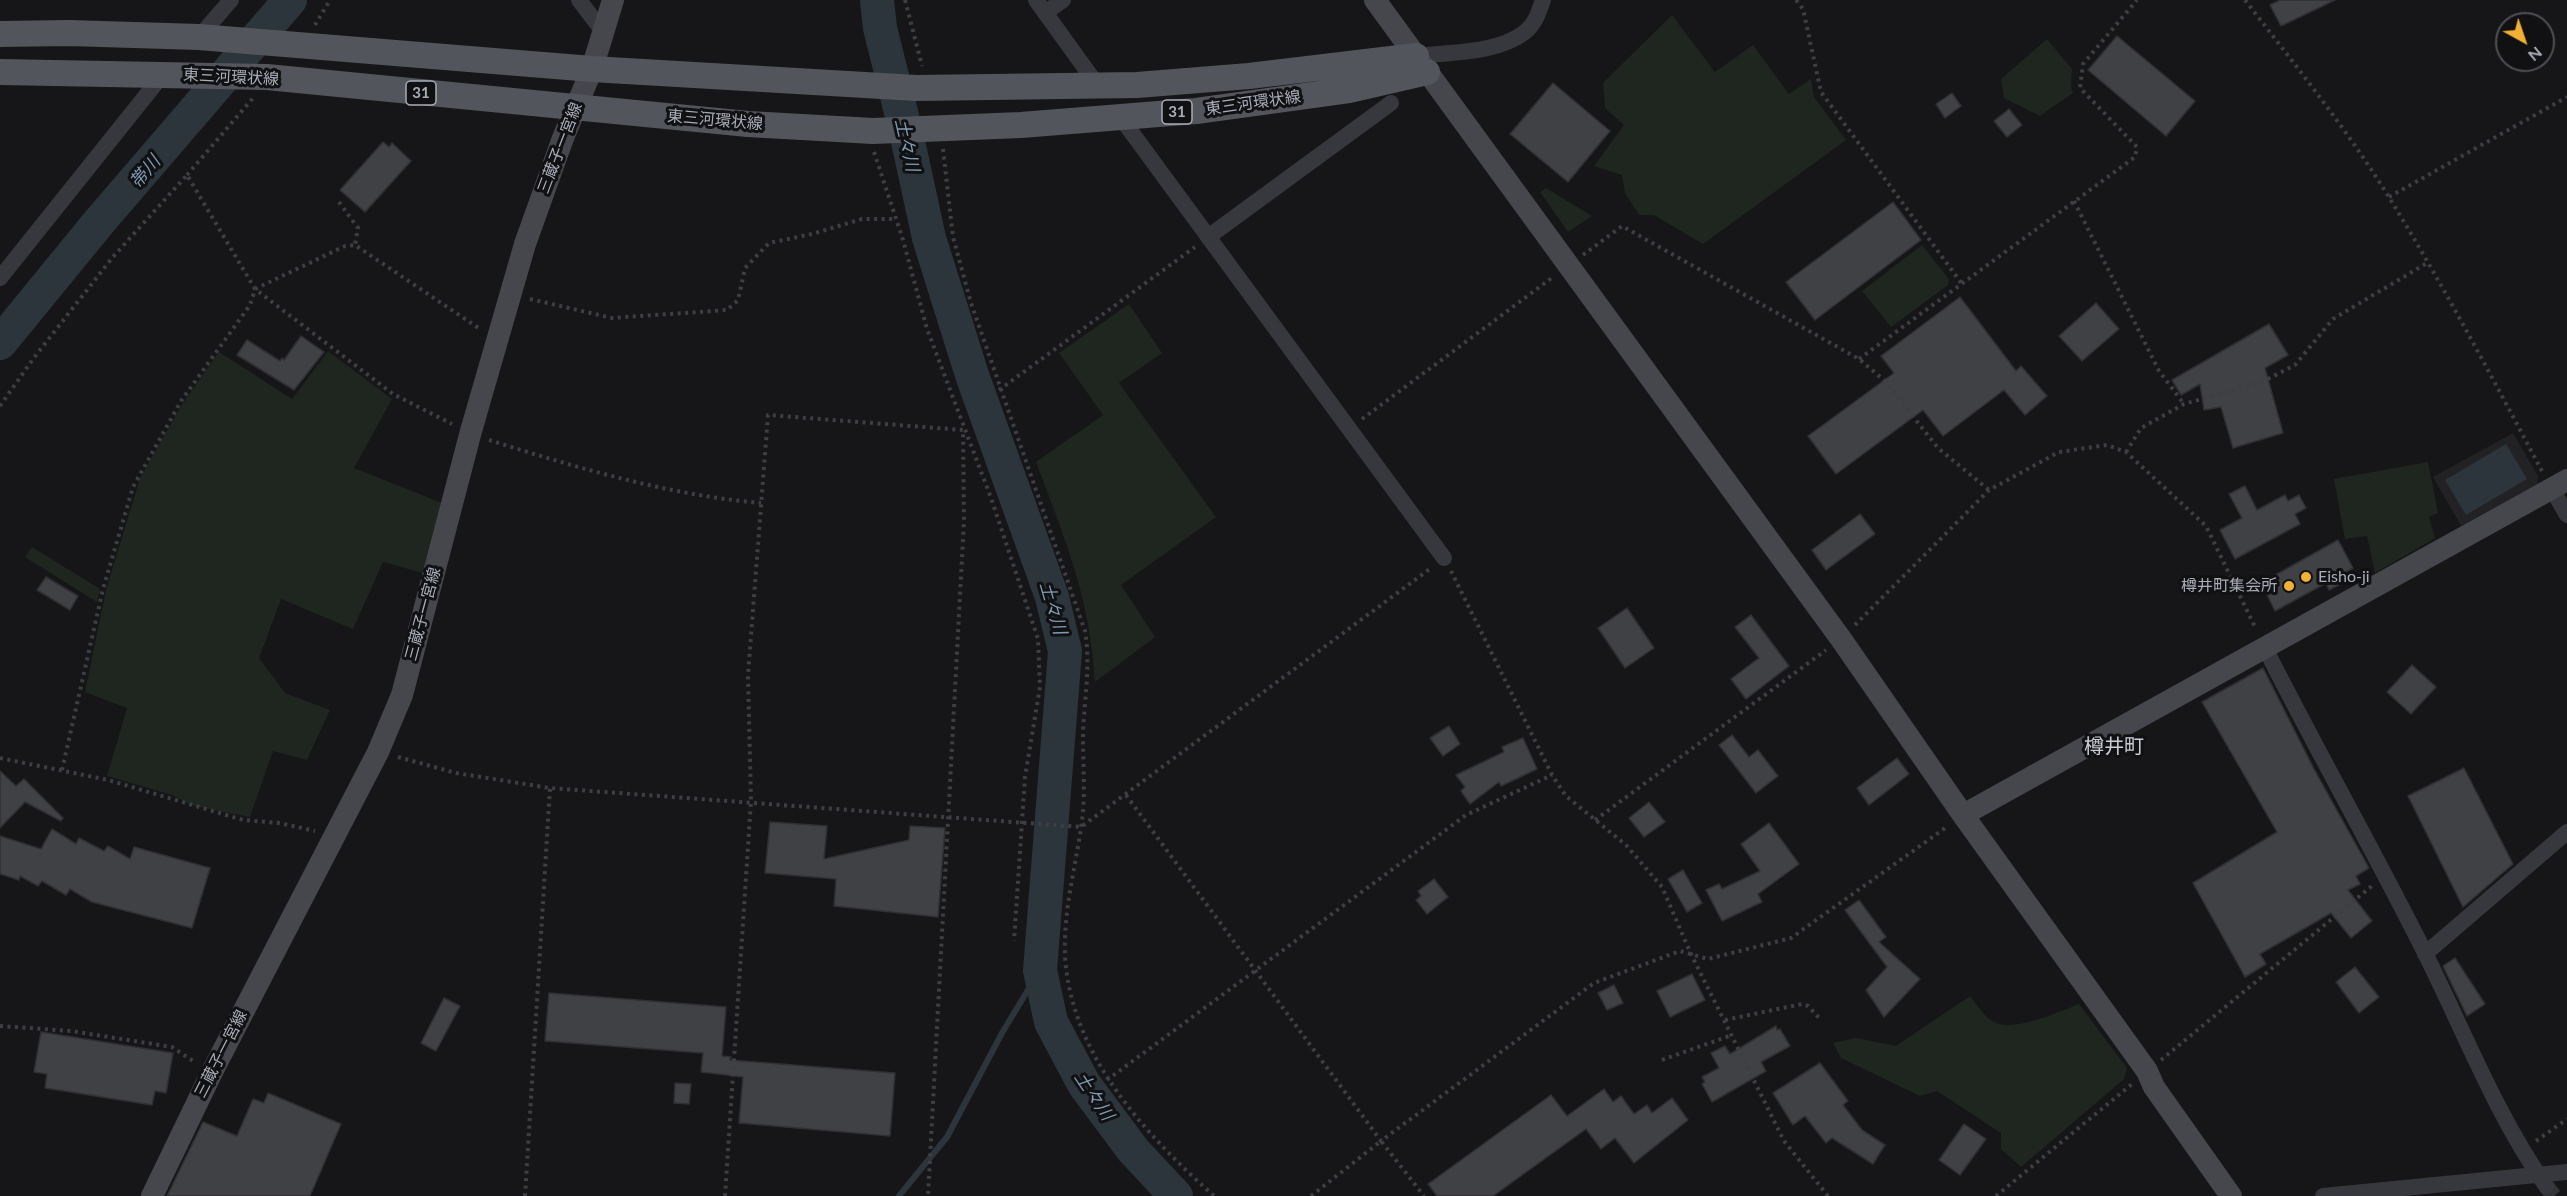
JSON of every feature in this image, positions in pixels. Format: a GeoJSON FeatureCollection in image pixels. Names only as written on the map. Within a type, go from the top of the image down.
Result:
{"type":"FeatureCollection","features":[{"type":"Feature","properties":{"kind":"main road","name":"東三河環状線"},"geometry":{"type":"LineString","coordinates":[[0,34],[69,33],[199,37],[592,69],[870,87],[1098,86],[1421,64]]}},
{"type":"Feature","properties":{"kind":"main road","name":"東三河環状線"},"geometry":{"type":"LineString","coordinates":[[0,72],[267,78],[748,124],[869,130],[1121,118],[1349,90],[1421,64]]}},
{"type":"Feature","properties":{"kind":"street"},"geometry":{"type":"LineString","coordinates":[[199,37],[231,0]]}},
{"type":"Feature","properties":{"kind":"street"},"geometry":{"type":"LineString","coordinates":[[579,0],[604,33]]}},
{"type":"Feature","properties":{"kind":"street","name":"三蔵子一宮線"},"geometry":{"type":"LineString","coordinates":[[152,1196],[212,1072],[378,752],[402,694],[471,431],[525,244],[575,108],[592,69],[614,0]]}},
{"type":"Feature","properties":{"kind":"street"},"geometry":{"type":"LineString","coordinates":[[1063,0],[1041,7],[1098,86]]}},
{"type":"Feature","properties":{"kind":"street"},"geometry":{"type":"LineString","coordinates":[[1375,0],[1841,639],[1963,815],[2147,1071],[2154,1087],[2231,1196]]}},
{"type":"Feature","properties":{"kind":"street"},"geometry":{"type":"LineString","coordinates":[[1421,64],[1495,45],[1525,32],[1533,23],[1543,0]]}},
{"type":"Feature","properties":{"kind":"street"},"geometry":{"type":"LineString","coordinates":[[0,278],[165,74]]}},
{"type":"Feature","properties":{"kind":"street"},"geometry":{"type":"LineString","coordinates":[[1208,237],[1391,103]]}},
{"type":"Feature","properties":{"kind":"street"},"geometry":{"type":"LineString","coordinates":[[1121,118],[1444,558]]}},
{"type":"Feature","properties":{"kind":"street"},"geometry":{"type":"LineString","coordinates":[[1963,815],[2559,485],[2567,515]]}},
{"type":"Feature","properties":{"kind":"street"},"geometry":{"type":"LineString","coordinates":[[2265,648],[2425,954],[2464,1037],[2522,1148],[2542,1180]]}},
{"type":"Feature","properties":{"kind":"street"},"geometry":{"type":"LineString","coordinates":[[2425,954],[2567,832]]}},
{"type":"Feature","properties":{"kind":"street"},"geometry":{"type":"LineString","coordinates":[[2324,1196],[2542,1180],[2567,1172]]}},
{"type":"Feature","properties":{"kind":"path"},"geometry":{"type":"LineString","coordinates":[[905,0],[921,88]]}},
{"type":"Feature","properties":{"kind":"path"},"geometry":{"type":"LineString","coordinates":[[1796,0],[1803,9],[1821,92],[1962,284]]}},
{"type":"Feature","properties":{"kind":"path"},"geometry":{"type":"LineString","coordinates":[[1859,359],[2135,157],[2137,147],[2080,88],[2083,64],[2137,0]]}},
{"type":"Feature","properties":{"kind":"path"},"geometry":{"type":"LineString","coordinates":[[2245,0],[2313,89],[2389,197],[2559,485]]}},
{"type":"Feature","properties":{"kind":"path"},"geometry":{"type":"LineString","coordinates":[[0,406],[112,258],[250,103],[267,78]]}},
{"type":"Feature","properties":{"kind":"path"},"geometry":{"type":"LineString","coordinates":[[2389,197],[2567,97]]}},
{"type":"Feature","properties":{"kind":"path"},"geometry":{"type":"LineString","coordinates":[[933,128],[952,237],[999,390],[1085,631],[1089,656],[1081,827],[1071,876],[1065,956],[1082,1028],[1107,1080],[1179,1165],[1214,1196]]}},
{"type":"Feature","properties":{"kind":"path"},"geometry":{"type":"LineString","coordinates":[[869,130],[927,329],[963,430],[995,509],[1038,639],[1040,687],[1025,777],[1014,941]]}},
{"type":"Feature","properties":{"kind":"path"},"geometry":{"type":"LineString","coordinates":[[187,175],[255,289],[393,394],[432,416],[488,440],[555,461],[684,494],[761,503]]}},
{"type":"Feature","properties":{"kind":"path"},"geometry":{"type":"LineString","coordinates":[[2074,201],[2159,372],[2184,404]]}},
{"type":"Feature","properties":{"kind":"path"},"geometry":{"type":"LineString","coordinates":[[339,202],[358,228],[355,245]]}},
{"type":"Feature","properties":{"kind":"path"},"geometry":{"type":"LineString","coordinates":[[510,294],[612,318],[727,310],[738,300],[745,268],[769,243],[812,234],[862,219],[896,219]]}},
{"type":"Feature","properties":{"kind":"path"},"geometry":{"type":"LineString","coordinates":[[1349,429],[1622,226],[1859,359],[1885,381],[1938,448],[1989,490]]}},
{"type":"Feature","properties":{"kind":"path"},"geometry":{"type":"LineString","coordinates":[[999,390],[1208,237]]}},
{"type":"Feature","properties":{"kind":"path"},"geometry":{"type":"LineString","coordinates":[[62,770],[103,589],[133,487],[181,401],[250,305],[255,289],[345,246],[355,245],[432,299],[497,340]]}},
{"type":"Feature","properties":{"kind":"path"},"geometry":{"type":"LineString","coordinates":[[2126,452],[2141,428],[2184,404],[2264,381],[2295,364],[2332,319],[2427,263]]}},
{"type":"Feature","properties":{"kind":"path"},"geometry":{"type":"LineString","coordinates":[[725,1196],[752,801],[748,675],[768,415],[963,430]]}},
{"type":"Feature","properties":{"kind":"path"},"geometry":{"type":"LineString","coordinates":[[928,1196],[964,521],[963,430]]}},
{"type":"Feature","properties":{"kind":"path"},"geometry":{"type":"LineString","coordinates":[[1595,820],[1841,639],[1989,490],[2059,452],[2107,445],[2126,452],[2206,526],[2265,648]]}},
{"type":"Feature","properties":{"kind":"path"},"geometry":{"type":"LineString","coordinates":[[1081,827],[1444,558],[1552,775],[1566,795],[1626,845],[1662,887],[1690,952],[1784,1141],[1827,1196]]}},
{"type":"Feature","properties":{"kind":"path"},"geometry":{"type":"LineString","coordinates":[[378,752],[456,773],[550,788],[752,801],[1081,827]]}},
{"type":"Feature","properties":{"kind":"path"},"geometry":{"type":"LineString","coordinates":[[0,758],[163,794],[193,807],[243,820],[279,823],[336,835]]}},
{"type":"Feature","properties":{"kind":"path"},"geometry":{"type":"LineString","coordinates":[[1107,1080],[1466,815],[1552,775]]}},
{"type":"Feature","properties":{"kind":"path"},"geometry":{"type":"LineString","coordinates":[[525,1196],[550,788]]}},
{"type":"Feature","properties":{"kind":"path"},"geometry":{"type":"LineString","coordinates":[[1126,795],[1424,1196]]}},
{"type":"Feature","properties":{"kind":"path"},"geometry":{"type":"LineString","coordinates":[[1311,1196],[1381,1141],[1594,983],[1680,951],[1708,958],[1791,938],[1963,815]]}},
{"type":"Feature","properties":{"kind":"path"},"geometry":{"type":"LineString","coordinates":[[1996,1196],[2384,876]]}},
{"type":"Feature","properties":{"kind":"path"},"geometry":{"type":"LineString","coordinates":[[1725,1020],[1802,1004],[1808,1006],[1821,1020]]}},
{"type":"Feature","properties":{"kind":"path"},"geometry":{"type":"LineString","coordinates":[[0,1026],[71,1031],[172,1047],[212,1072]]}},
{"type":"Feature","properties":{"kind":"path"},"geometry":{"type":"LineString","coordinates":[[1662,1060],[1732,1035]]}},
{"type":"Feature","properties":{"kind":"path"},"geometry":{"type":"LineString","coordinates":[[2522,1148],[2567,1119]]}},
{"type":"Feature","properties":{"kind":"shaded area"},"geometry":{"type":"Polygon","coordinates":[[[1672,15],[1715,72],[1753,45],[1789,94],[1811,79],[1814,97],[1846,140],[1703,244],[1654,215],[1639,215],[1625,193],[1622,175],[1594,166],[1624,125],[1605,108],[1603,83],[1672,15]]]}},
{"type":"Feature","properties":{"kind":"shaded area"},"geometry":{"type":"Polygon","coordinates":[[[2047,39],[2072,69],[2073,93],[2040,116],[2004,98],[2001,79],[2047,39]]]}},
{"type":"Feature","properties":{"kind":"shaded area"},"geometry":{"type":"Polygon","coordinates":[[[1546,188],[1592,216],[1568,232],[1540,192],[1546,188]]]}},
{"type":"Feature","properties":{"kind":"shaded area"},"geometry":{"type":"Polygon","coordinates":[[[1922,245],[1949,279],[1948,285],[1891,327],[1862,291],[1922,245]]]}},
{"type":"Feature","properties":{"kind":"shaded area"},"geometry":{"type":"Polygon","coordinates":[[[1129,304],[1162,353],[1119,383],[1216,517],[1121,585],[1155,637],[1095,682],[1088,623],[1082,596],[1066,543],[1036,462],[1103,415],[1059,353],[1129,304]]]}},
{"type":"Feature","properties":{"kind":"shaded area"},"geometry":{"type":"Polygon","coordinates":[[[328,351],[392,399],[354,468],[442,503],[423,573],[383,562],[353,629],[281,599],[259,658],[285,693],[330,710],[307,760],[273,751],[250,817],[194,806],[172,795],[107,776],[127,708],[85,692],[106,590],[140,478],[183,403],[219,352],[292,399],[328,351]]]}},
{"type":"Feature","properties":{"kind":"shaded area"},"geometry":{"type":"Polygon","coordinates":[[[2513,433],[2538,476],[2537,484],[2461,526],[2433,477],[2513,433]]]}},
{"type":"Feature","properties":{"kind":"shaded area"},"geometry":{"type":"Polygon","coordinates":[[[2506,444],[2527,479],[2466,515],[2445,480],[2506,444]]]}},
{"type":"Feature","properties":{"kind":"shaded area"},"geometry":{"type":"Polygon","coordinates":[[[2428,462],[2438,513],[2429,517],[2435,538],[2375,573],[2367,536],[2345,539],[2334,479],[2428,462]]]}},
{"type":"Feature","properties":{"kind":"shaded area"},"geometry":{"type":"Polygon","coordinates":[[[32,547],[100,589],[97,602],[25,557],[32,547]]]}},
{"type":"Feature","properties":{"kind":"shaded area"},"geometry":{"type":"Polygon","coordinates":[[[1970,996],[1988,1018],[2005,1025],[2038,1020],[2079,1004],[2127,1068],[2124,1079],[2021,1167],[2001,1149],[2001,1133],[1937,1091],[1920,1096],[1841,1058],[1833,1043],[1856,1038],[1896,1046],[1970,996]]]}},
{"type":"Feature","properties":{"kind":"building"},"geometry":{"type":"Polygon","coordinates":[[[2280,0],[2335,0],[2281,26],[2270,5],[2280,0]]]}},
{"type":"Feature","properties":{"kind":"building"},"geometry":{"type":"Polygon","coordinates":[[[2117,36],[2195,101],[2166,136],[2088,70],[2117,36]]]}},
{"type":"Feature","properties":{"kind":"building"},"geometry":{"type":"Polygon","coordinates":[[[1553,83],[1610,131],[1568,182],[1510,134],[1553,83]]]}},
{"type":"Feature","properties":{"kind":"building"},"geometry":{"type":"Polygon","coordinates":[[[1952,93],[1961,106],[1945,118],[1936,104],[1952,93]]]}},
{"type":"Feature","properties":{"kind":"building"},"geometry":{"type":"Polygon","coordinates":[[[2009,109],[2022,125],[2007,137],[1994,121],[2009,109]]]}},
{"type":"Feature","properties":{"kind":"building"},"geometry":{"type":"Polygon","coordinates":[[[383,142],[389,147],[392,143],[411,161],[365,212],[340,190],[383,142]]]}},
{"type":"Feature","properties":{"kind":"building"},"geometry":{"type":"Polygon","coordinates":[[[1893,202],[1921,240],[1815,320],[1786,282],[1893,202]]]}},
{"type":"Feature","properties":{"kind":"building"},"geometry":{"type":"Polygon","coordinates":[[[1960,297],[2016,371],[2021,366],[2047,396],[2025,415],[2004,390],[1943,436],[1923,410],[1836,474],[1808,436],[1894,373],[1881,356],[1960,297]]]}},
{"type":"Feature","properties":{"kind":"building"},"geometry":{"type":"Polygon","coordinates":[[[2096,303],[2119,329],[2082,361],[2059,336],[2096,303]]]}},
{"type":"Feature","properties":{"kind":"building"},"geometry":{"type":"Polygon","coordinates":[[[2269,324],[2288,355],[2265,368],[2283,433],[2233,448],[2221,407],[2204,410],[2200,384],[2181,395],[2172,380],[2269,324]]]}},
{"type":"Feature","properties":{"kind":"building"},"geometry":{"type":"Polygon","coordinates":[[[301,336],[324,352],[294,390],[237,355],[247,340],[280,361],[282,358],[284,360],[301,336]]]}},
{"type":"Feature","properties":{"kind":"building"},"geometry":{"type":"Polygon","coordinates":[[[2245,486],[2257,510],[2285,495],[2288,501],[2299,495],[2306,508],[2295,514],[2300,524],[2235,559],[2220,530],[2242,518],[2229,494],[2245,486]]]}},
{"type":"Feature","properties":{"kind":"building"},"geometry":{"type":"Polygon","coordinates":[[[1860,514],[1875,534],[1826,570],[1812,550],[1860,514]]]}},
{"type":"Feature","properties":{"kind":"building"},"geometry":{"type":"Polygon","coordinates":[[[2338,540],[2353,568],[2346,572],[2350,579],[2329,590],[2326,583],[2275,611],[2261,583],[2338,540]]]}},
{"type":"Feature","properties":{"kind":"building"},"geometry":{"type":"Polygon","coordinates":[[[46,577],[78,596],[70,610],[37,590],[46,577]]]}},
{"type":"Feature","properties":{"kind":"building"},"geometry":{"type":"Polygon","coordinates":[[[1627,608],[1654,648],[1625,668],[1598,628],[1627,608]]]}},
{"type":"Feature","properties":{"kind":"building"},"geometry":{"type":"Polygon","coordinates":[[[1751,615],[1789,666],[1746,699],[1731,679],[1759,658],[1735,627],[1751,615]]]}},
{"type":"Feature","properties":{"kind":"building"},"geometry":{"type":"Polygon","coordinates":[[[2412,665],[2436,687],[2411,714],[2387,692],[2412,665]]]}},
{"type":"Feature","properties":{"kind":"building"},"geometry":{"type":"Polygon","coordinates":[[[2263,668],[2314,769],[2369,868],[2356,876],[2360,884],[2348,890],[2372,921],[2351,938],[2331,913],[2260,954],[2266,964],[2245,977],[2193,883],[2277,832],[2202,702],[2263,668]]]}},
{"type":"Feature","properties":{"kind":"building"},"geometry":{"type":"Polygon","coordinates":[[[1449,726],[1460,744],[1443,756],[1430,738],[1449,726]]]}},
{"type":"Feature","properties":{"kind":"building"},"geometry":{"type":"Polygon","coordinates":[[[1732,735],[1749,757],[1758,750],[1778,776],[1756,793],[1719,745],[1732,735]]]}},
{"type":"Feature","properties":{"kind":"building"},"geometry":{"type":"Polygon","coordinates":[[[1523,738],[1537,769],[1501,786],[1499,782],[1470,804],[1461,791],[1465,787],[1456,775],[1504,752],[1502,747],[1523,738]]]}},
{"type":"Feature","properties":{"kind":"building"},"geometry":{"type":"Polygon","coordinates":[[[1897,758],[1909,774],[1869,805],[1857,788],[1897,758]]]}},
{"type":"Feature","properties":{"kind":"building"},"geometry":{"type":"Polygon","coordinates":[[[2464,768],[2513,864],[2463,907],[2408,796],[2464,768]]]}},
{"type":"Feature","properties":{"kind":"building"},"geometry":{"type":"Polygon","coordinates":[[[0,771],[16,786],[24,779],[63,818],[61,821],[25,802],[0,828],[0,771]]]}},
{"type":"Feature","properties":{"kind":"building"},"geometry":{"type":"Polygon","coordinates":[[[1649,802],[1665,822],[1644,837],[1629,818],[1649,802]]]}},
{"type":"Feature","properties":{"kind":"building"},"geometry":{"type":"Polygon","coordinates":[[[770,822],[827,826],[824,859],[909,840],[910,826],[945,828],[938,917],[834,906],[836,879],[765,873],[770,822]]]}},
{"type":"Feature","properties":{"kind":"building"},"geometry":{"type":"Polygon","coordinates":[[[1769,823],[1799,864],[1758,894],[1762,902],[1722,921],[1706,890],[1719,884],[1722,889],[1760,871],[1741,844],[1769,823]]]}},
{"type":"Feature","properties":{"kind":"building"},"geometry":{"type":"Polygon","coordinates":[[[52,829],[76,844],[79,838],[104,851],[108,846],[130,859],[134,847],[210,868],[192,928],[92,902],[70,889],[66,895],[42,881],[38,886],[20,876],[19,880],[0,874],[0,836],[41,849],[52,829]]]}},
{"type":"Feature","properties":{"kind":"building"},"geometry":{"type":"Polygon","coordinates":[[[1683,870],[1702,903],[1687,912],[1668,879],[1683,870]]]}},
{"type":"Feature","properties":{"kind":"building"},"geometry":{"type":"Polygon","coordinates":[[[1434,879],[1448,897],[1427,914],[1416,900],[1421,896],[1418,891],[1434,879]]]}},
{"type":"Feature","properties":{"kind":"building"},"geometry":{"type":"Polygon","coordinates":[[[1859,900],[1886,937],[1879,942],[1920,979],[1884,1017],[1866,990],[1887,967],[1845,910],[1859,900]]]}},
{"type":"Feature","properties":{"kind":"building"},"geometry":{"type":"Polygon","coordinates":[[[2455,958],[2485,1004],[2467,1016],[2443,966],[2455,958]]]}},
{"type":"Feature","properties":{"kind":"building"},"geometry":{"type":"Polygon","coordinates":[[[2355,967],[2379,997],[2359,1013],[2336,982],[2355,967]]]}},
{"type":"Feature","properties":{"kind":"building"},"geometry":{"type":"Polygon","coordinates":[[[1692,974],[1705,1000],[1670,1017],[1657,991],[1692,974]]]}},
{"type":"Feature","properties":{"kind":"building"},"geometry":{"type":"Polygon","coordinates":[[[1614,985],[1623,1003],[1607,1010],[1598,993],[1614,985]]]}},
{"type":"Feature","properties":{"kind":"building"},"geometry":{"type":"Polygon","coordinates":[[[549,993],[726,1007],[722,1056],[731,1057],[730,1060],[895,1073],[890,1136],[739,1123],[743,1077],[701,1072],[703,1053],[545,1041],[549,993]]]}},
{"type":"Feature","properties":{"kind":"building"},"geometry":{"type":"Polygon","coordinates":[[[444,998],[460,1006],[436,1051],[421,1043],[444,998]]]}},
{"type":"Feature","properties":{"kind":"building"},"geometry":{"type":"Polygon","coordinates":[[[1776,1026],[1790,1046],[1761,1062],[1766,1071],[1712,1102],[1702,1084],[1705,1082],[1702,1077],[1719,1068],[1711,1053],[1725,1046],[1730,1054],[1776,1026]]]}},
{"type":"Feature","properties":{"kind":"building"},"geometry":{"type":"Polygon","coordinates":[[[41,1032],[173,1053],[166,1093],[155,1091],[152,1105],[45,1088],[47,1074],[34,1072],[41,1032]]]}},
{"type":"Feature","properties":{"kind":"building"},"geometry":{"type":"Polygon","coordinates":[[[1820,1063],[1848,1101],[1843,1105],[1862,1130],[1885,1145],[1873,1164],[1832,1138],[1826,1143],[1805,1116],[1793,1125],[1773,1093],[1820,1063]]]}},
{"type":"Feature","properties":{"kind":"building"},"geometry":{"type":"Polygon","coordinates":[[[675,1083],[691,1084],[689,1104],[674,1103],[675,1083]]]}},
{"type":"Feature","properties":{"kind":"building"},"geometry":{"type":"Polygon","coordinates":[[[1604,1089],[1613,1102],[1621,1096],[1634,1114],[1647,1105],[1652,1113],[1672,1098],[1688,1120],[1634,1163],[1615,1138],[1601,1149],[1586,1129],[1493,1196],[1437,1196],[1428,1184],[1551,1095],[1567,1116],[1604,1089]]]}},
{"type":"Feature","properties":{"kind":"building"},"geometry":{"type":"Polygon","coordinates":[[[268,1093],[341,1124],[310,1196],[167,1196],[203,1122],[237,1136],[253,1099],[264,1103],[268,1093]]]}},
{"type":"Feature","properties":{"kind":"building"},"geometry":{"type":"Polygon","coordinates":[[[1964,1124],[1986,1139],[1960,1175],[1939,1160],[1964,1124]]]}},
{"type":"Feature","properties":{"kind":"waterway","name":"帯川"},"geometry":{"type":"LineString","coordinates":[[0,343],[99,222],[290,0]]}},
{"type":"Feature","properties":{"kind":"waterway","name":"土々川"},"geometry":{"type":"LineString","coordinates":[[877,0],[880,28],[929,238],[972,375],[1052,597],[1065,651],[1040,970],[1051,1022],[1084,1084],[1133,1150],[1176,1196]]}},
{"type":"Feature","properties":{"kind":"waterway"},"geometry":{"type":"LineString","coordinates":[[899,1196],[947,1137],[1002,1033],[1040,970]]}},
{"type":"Feature","properties":{"kind":"tunnel"},"geometry":{"type":"LineString","coordinates":[[2546,1186],[2554,1196]]}},
{"type":"Feature","properties":{"kind":"place","name":"Eisho-ji"},"geometry":{"type":"Point","coordinates":[2306,577]}},
{"type":"Feature","properties":{"kind":"place","name":"樽井町集会所"},"geometry":{"type":"Point","coordinates":[2289,586]}},
{"type":"Feature","properties":{"kind":"district","name":"樽井町"},"geometry":{"type":"Point","coordinates":[2114,747]}}]}
